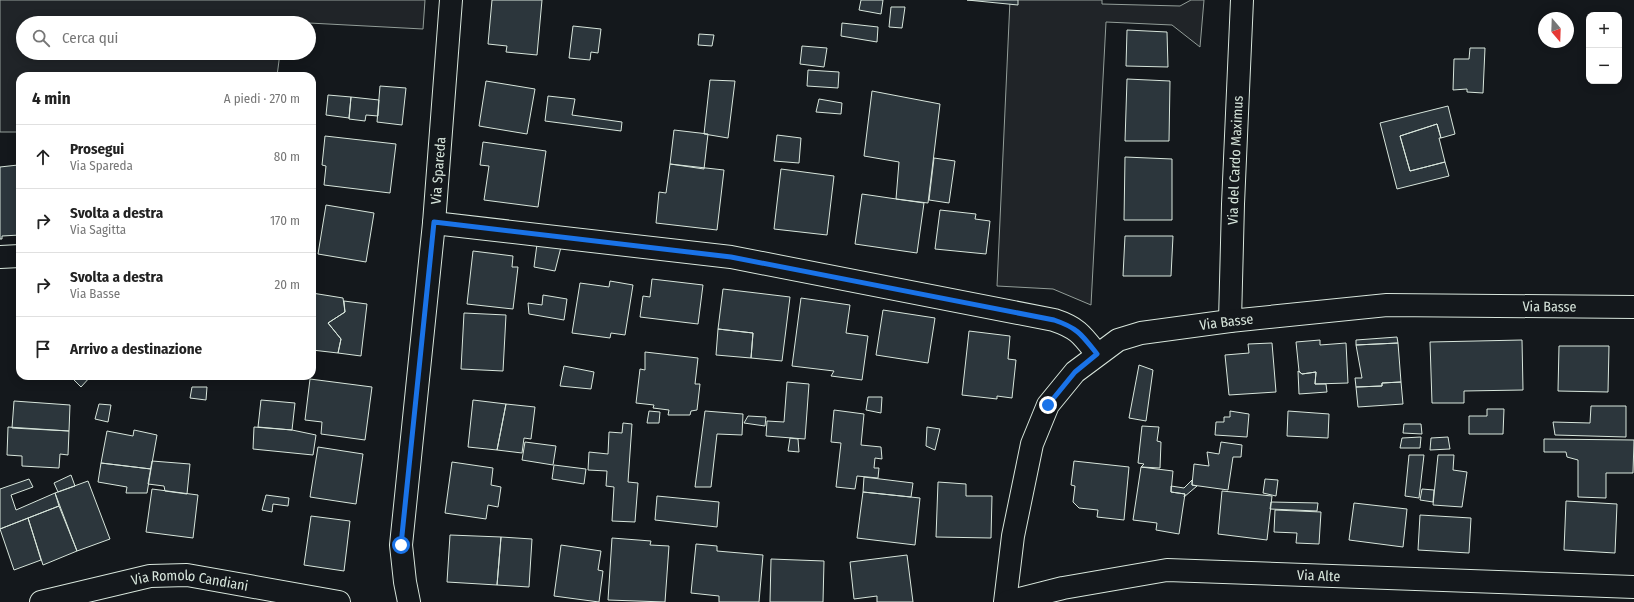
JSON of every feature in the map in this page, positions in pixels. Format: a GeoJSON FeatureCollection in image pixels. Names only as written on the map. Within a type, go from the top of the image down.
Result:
{"type":"FeatureCollection","features":[{"type":"Feature","properties":{"kind":"street","name":"Via Spareda"},"geometry":{"type":"LineString","coordinates":[[409,602],[401,545],[434,222],[451,0]]}},
{"type":"Feature","properties":{"kind":"street","name":"Via del Cardo Maximus"},"geometry":{"type":"LineString","coordinates":[[1230,321],[1233,204],[1242,0]]}},
{"type":"Feature","properties":{"kind":"street"},"geometry":{"type":"LineString","coordinates":[[434,222],[731,257],[1054,320],[1069,325],[1079,331],[1097,354]]}},
{"type":"Feature","properties":{"kind":"street"},"geometry":{"type":"LineString","coordinates":[[0,257],[16,256]]}},
{"type":"Feature","properties":{"kind":"street","name":"Via Basse"},"geometry":{"type":"LineString","coordinates":[[1006,602],[1013,536],[1032,444],[1048,405],[1075,372],[1097,354],[1118,340],[1141,333],[1230,321],[1387,305],[1634,308]]}},
{"type":"Feature","properties":{"kind":"street","name":"Via Alte"},"geometry":{"type":"LineString","coordinates":[[1006,602],[1063,588],[1167,570],[1634,587]]}},
{"type":"Feature","properties":{"kind":"street","name":"Via Romolo Candiani"},"geometry":{"type":"LineString","coordinates":[[41,602],[150,576],[187,575],[339,602]]}},
{"type":"Feature","properties":{"kind":"shaded area"},"geometry":{"type":"Polygon","coordinates":[[[0,0],[425,0],[423,29],[316,23],[316,16],[16,16],[16,60],[279,60],[278,72],[16,72],[16,132],[0,132],[0,0]]]}},
{"type":"Feature","properties":{"kind":"shaded area"},"geometry":{"type":"Polygon","coordinates":[[[1010,0],[1102,0],[1102,4],[1180,6],[1191,0],[1204,0],[1200,47],[1172,25],[1106,22],[1091,305],[1053,289],[997,286],[1010,0]]]}},
{"type":"Feature","properties":{"kind":"building"},"geometry":{"type":"Polygon","coordinates":[[[492,0],[542,0],[537,55],[506,52],[507,46],[488,44],[492,0]]]}},
{"type":"Feature","properties":{"kind":"building"},"geometry":{"type":"Polygon","coordinates":[[[861,0],[883,0],[881,14],[859,10],[861,0]]]}},
{"type":"Feature","properties":{"kind":"building"},"geometry":{"type":"Polygon","coordinates":[[[967,0],[1018,0],[1018,5],[967,0]]]}},
{"type":"Feature","properties":{"kind":"building"},"geometry":{"type":"Polygon","coordinates":[[[891,7],[905,7],[902,28],[889,27],[891,7]]]}},
{"type":"Feature","properties":{"kind":"building"},"geometry":{"type":"Polygon","coordinates":[[[842,23],[878,27],[877,42],[841,36],[842,23]]]}},
{"type":"Feature","properties":{"kind":"building"},"geometry":{"type":"Polygon","coordinates":[[[573,26],[601,29],[598,53],[591,52],[590,60],[569,58],[573,26]]]}},
{"type":"Feature","properties":{"kind":"building"},"geometry":{"type":"Polygon","coordinates":[[[1127,30],[1167,32],[1168,67],[1126,66],[1127,30]]]}},
{"type":"Feature","properties":{"kind":"building"},"geometry":{"type":"Polygon","coordinates":[[[699,34],[714,35],[712,46],[698,45],[699,34]]]}},
{"type":"Feature","properties":{"kind":"building"},"geometry":{"type":"Polygon","coordinates":[[[802,46],[827,48],[824,67],[800,64],[802,46]]]}},
{"type":"Feature","properties":{"kind":"building"},"geometry":{"type":"Polygon","coordinates":[[[1470,48],[1485,48],[1483,93],[1467,92],[1467,89],[1453,90],[1454,59],[1469,59],[1470,48]]]}},
{"type":"Feature","properties":{"kind":"building"},"geometry":{"type":"Polygon","coordinates":[[[808,70],[839,72],[838,88],[807,86],[808,70]]]}},
{"type":"Feature","properties":{"kind":"building"},"geometry":{"type":"Polygon","coordinates":[[[1127,79],[1170,81],[1169,141],[1125,141],[1127,79]]]}},
{"type":"Feature","properties":{"kind":"building"},"geometry":{"type":"Polygon","coordinates":[[[710,80],[735,81],[728,138],[704,134],[710,80]]]}},
{"type":"Feature","properties":{"kind":"building"},"geometry":{"type":"Polygon","coordinates":[[[486,81],[535,89],[527,134],[479,126],[486,81]]]}},
{"type":"Feature","properties":{"kind":"building"},"geometry":{"type":"Polygon","coordinates":[[[380,86],[406,88],[402,125],[377,122],[380,86]]]}},
{"type":"Feature","properties":{"kind":"building"},"geometry":{"type":"Polygon","coordinates":[[[872,91],[940,104],[928,203],[896,199],[899,162],[864,156],[872,91]]]}},
{"type":"Feature","properties":{"kind":"building"},"geometry":{"type":"Polygon","coordinates":[[[328,95],[351,97],[349,118],[326,115],[328,95]]]}},
{"type":"Feature","properties":{"kind":"building"},"geometry":{"type":"Polygon","coordinates":[[[548,96],[575,99],[572,115],[622,122],[621,131],[545,121],[548,96]]]}},
{"type":"Feature","properties":{"kind":"building"},"geometry":{"type":"Polygon","coordinates":[[[351,97],[379,100],[378,116],[366,115],[365,121],[349,119],[351,97]]]}},
{"type":"Feature","properties":{"kind":"building"},"geometry":{"type":"Polygon","coordinates":[[[819,99],[842,103],[841,114],[816,112],[819,99]]]}},
{"type":"Feature","properties":{"kind":"building"},"geometry":{"type":"Polygon","coordinates":[[[1448,106],[1455,134],[1441,138],[1437,124],[1400,136],[1410,171],[1445,162],[1449,176],[1397,189],[1380,123],[1448,106]]]}},
{"type":"Feature","properties":{"kind":"building"},"geometry":{"type":"Polygon","coordinates":[[[1437,124],[1445,162],[1410,171],[1400,136],[1437,124]]]}},
{"type":"Feature","properties":{"kind":"building"},"geometry":{"type":"Polygon","coordinates":[[[674,130],[708,134],[704,169],[670,164],[674,130]]]}},
{"type":"Feature","properties":{"kind":"building"},"geometry":{"type":"Polygon","coordinates":[[[777,135],[801,138],[799,163],[774,161],[777,135]]]}},
{"type":"Feature","properties":{"kind":"building"},"geometry":{"type":"Polygon","coordinates":[[[325,136],[396,144],[390,193],[324,185],[326,166],[322,165],[325,136]]]}},
{"type":"Feature","properties":{"kind":"building"},"geometry":{"type":"Polygon","coordinates":[[[483,142],[546,151],[538,207],[484,200],[489,166],[480,165],[483,142]]]}},
{"type":"Feature","properties":{"kind":"building"},"geometry":{"type":"Polygon","coordinates":[[[1125,157],[1172,159],[1172,220],[1124,220],[1125,157]]]}},
{"type":"Feature","properties":{"kind":"building"},"geometry":{"type":"Polygon","coordinates":[[[934,158],[955,161],[949,203],[929,200],[934,158]]]}},
{"type":"Feature","properties":{"kind":"building"},"geometry":{"type":"Polygon","coordinates":[[[670,164],[724,170],[717,230],[656,223],[659,192],[666,193],[670,164]]]}},
{"type":"Feature","properties":{"kind":"building"},"geometry":{"type":"Polygon","coordinates":[[[16,165],[16,235],[2,236],[2,239],[0,239],[0,167],[16,165]]]}},
{"type":"Feature","properties":{"kind":"building"},"geometry":{"type":"Polygon","coordinates":[[[781,169],[834,176],[827,235],[774,229],[781,169]]]}},
{"type":"Feature","properties":{"kind":"building"},"geometry":{"type":"Polygon","coordinates":[[[862,194],[924,203],[917,253],[855,244],[862,194]]]}},
{"type":"Feature","properties":{"kind":"building"},"geometry":{"type":"Polygon","coordinates":[[[326,205],[374,213],[366,262],[318,254],[326,205]]]}},
{"type":"Feature","properties":{"kind":"building"},"geometry":{"type":"Polygon","coordinates":[[[940,210],[976,214],[975,219],[990,221],[986,254],[935,249],[940,210]]]}},
{"type":"Feature","properties":{"kind":"building"},"geometry":{"type":"Polygon","coordinates":[[[1125,236],[1173,236],[1171,276],[1123,276],[1125,236]]]}},
{"type":"Feature","properties":{"kind":"building"},"geometry":{"type":"Polygon","coordinates":[[[537,244],[561,247],[555,271],[534,267],[537,244]]]}},
{"type":"Feature","properties":{"kind":"building"},"geometry":{"type":"Polygon","coordinates":[[[473,251],[513,256],[512,267],[518,267],[513,309],[467,304],[473,251]]]}},
{"type":"Feature","properties":{"kind":"building"},"geometry":{"type":"Polygon","coordinates":[[[652,279],[703,285],[698,324],[640,317],[643,296],[650,297],[652,279]]]}},
{"type":"Feature","properties":{"kind":"building"},"geometry":{"type":"Polygon","coordinates":[[[610,281],[633,285],[625,335],[611,333],[610,338],[572,333],[580,283],[609,287],[610,281]]]}},
{"type":"Feature","properties":{"kind":"building"},"geometry":{"type":"Polygon","coordinates":[[[723,289],[790,297],[782,361],[751,358],[753,333],[718,329],[723,289]]]}},
{"type":"Feature","properties":{"kind":"building"},"geometry":{"type":"Polygon","coordinates":[[[316,294],[343,298],[345,312],[328,323],[341,339],[338,353],[316,350],[316,294]]]}},
{"type":"Feature","properties":{"kind":"building"},"geometry":{"type":"Polygon","coordinates":[[[543,295],[567,299],[564,320],[529,314],[528,303],[542,305],[543,295]]]}},
{"type":"Feature","properties":{"kind":"building"},"geometry":{"type":"Polygon","coordinates":[[[801,298],[850,305],[846,333],[868,336],[862,380],[831,376],[834,371],[792,366],[801,298]]]}},
{"type":"Feature","properties":{"kind":"building"},"geometry":{"type":"Polygon","coordinates":[[[344,301],[367,304],[361,356],[338,353],[341,339],[328,323],[345,312],[344,301]]]}},
{"type":"Feature","properties":{"kind":"building"},"geometry":{"type":"Polygon","coordinates":[[[883,310],[935,318],[928,363],[876,355],[883,310]]]}},
{"type":"Feature","properties":{"kind":"building"},"geometry":{"type":"Polygon","coordinates":[[[464,313],[506,315],[503,371],[461,369],[464,313]]]}},
{"type":"Feature","properties":{"kind":"building"},"geometry":{"type":"Polygon","coordinates":[[[718,329],[753,333],[751,358],[716,355],[718,329]]]}},
{"type":"Feature","properties":{"kind":"building"},"geometry":{"type":"Polygon","coordinates":[[[969,331],[1010,336],[1008,359],[1016,360],[1012,398],[997,396],[997,399],[962,395],[969,331]]]}},
{"type":"Feature","properties":{"kind":"building"},"geometry":{"type":"Polygon","coordinates":[[[1397,337],[1398,343],[1356,345],[1356,340],[1397,337]]]}},
{"type":"Feature","properties":{"kind":"building"},"geometry":{"type":"Polygon","coordinates":[[[1320,340],[1320,345],[1346,343],[1348,383],[1315,384],[1316,372],[1302,374],[1299,371],[1296,342],[1320,340]]]}},
{"type":"Feature","properties":{"kind":"building"},"geometry":{"type":"Polygon","coordinates":[[[1522,340],[1523,390],[1464,391],[1464,403],[1432,403],[1430,342],[1522,340]]]}},
{"type":"Feature","properties":{"kind":"building"},"geometry":{"type":"Polygon","coordinates":[[[1272,343],[1276,392],[1229,395],[1225,355],[1249,353],[1248,344],[1272,343]]]}},
{"type":"Feature","properties":{"kind":"building"},"geometry":{"type":"Polygon","coordinates":[[[1398,343],[1401,382],[1382,383],[1382,386],[1356,387],[1355,378],[1362,378],[1356,345],[1398,343]]]}},
{"type":"Feature","properties":{"kind":"building"},"geometry":{"type":"Polygon","coordinates":[[[1559,346],[1609,346],[1608,392],[1558,391],[1559,346]]]}},
{"type":"Feature","properties":{"kind":"building"},"geometry":{"type":"Polygon","coordinates":[[[645,352],[698,358],[695,384],[700,384],[697,410],[691,411],[690,415],[668,415],[669,410],[653,408],[654,405],[636,403],[640,369],[645,370],[645,352]]]}},
{"type":"Feature","properties":{"kind":"building"},"geometry":{"type":"Polygon","coordinates":[[[1139,365],[1153,370],[1146,421],[1129,418],[1139,365]]]}},
{"type":"Feature","properties":{"kind":"building"},"geometry":{"type":"Polygon","coordinates":[[[564,366],[594,372],[591,389],[560,386],[564,366]]]}},
{"type":"Feature","properties":{"kind":"building"},"geometry":{"type":"Polygon","coordinates":[[[1298,371],[1302,374],[1316,372],[1315,384],[1326,384],[1327,392],[1299,394],[1298,371]]]}},
{"type":"Feature","properties":{"kind":"building"},"geometry":{"type":"Polygon","coordinates":[[[74,380],[87,380],[81,387],[74,380]]]}},
{"type":"Feature","properties":{"kind":"building"},"geometry":{"type":"Polygon","coordinates":[[[310,380],[372,387],[365,440],[321,434],[322,422],[305,420],[310,380]]]}},
{"type":"Feature","properties":{"kind":"building"},"geometry":{"type":"Polygon","coordinates":[[[787,382],[809,384],[805,439],[766,436],[767,421],[784,422],[787,382]]]}},
{"type":"Feature","properties":{"kind":"building"},"geometry":{"type":"Polygon","coordinates":[[[1401,382],[1403,404],[1358,407],[1356,387],[1382,386],[1382,383],[1401,382]]]}},
{"type":"Feature","properties":{"kind":"building"},"geometry":{"type":"Polygon","coordinates":[[[192,387],[207,387],[206,400],[190,398],[192,387]]]}},
{"type":"Feature","properties":{"kind":"building"},"geometry":{"type":"Polygon","coordinates":[[[868,397],[882,397],[881,413],[866,410],[868,397]]]}},
{"type":"Feature","properties":{"kind":"building"},"geometry":{"type":"Polygon","coordinates":[[[261,400],[295,403],[292,430],[258,427],[261,400]]]}},
{"type":"Feature","properties":{"kind":"building"},"geometry":{"type":"Polygon","coordinates":[[[473,400],[506,404],[497,450],[468,447],[473,400]]]}},
{"type":"Feature","properties":{"kind":"building"},"geometry":{"type":"Polygon","coordinates":[[[14,401],[70,405],[69,431],[12,428],[14,401]]]}},
{"type":"Feature","properties":{"kind":"building"},"geometry":{"type":"Polygon","coordinates":[[[99,404],[111,405],[108,422],[95,419],[99,404]]]}},
{"type":"Feature","properties":{"kind":"building"},"geometry":{"type":"Polygon","coordinates":[[[506,404],[535,407],[531,439],[524,438],[522,453],[497,450],[506,404]]]}},
{"type":"Feature","properties":{"kind":"building"},"geometry":{"type":"Polygon","coordinates":[[[1591,406],[1626,406],[1626,437],[1555,435],[1553,422],[1590,423],[1591,406]]]}},
{"type":"Feature","properties":{"kind":"building"},"geometry":{"type":"Polygon","coordinates":[[[1487,409],[1504,409],[1503,434],[1469,434],[1469,416],[1487,416],[1487,409]]]}},
{"type":"Feature","properties":{"kind":"building"},"geometry":{"type":"Polygon","coordinates":[[[834,410],[864,414],[861,445],[881,447],[882,459],[875,458],[874,468],[879,468],[878,478],[857,476],[855,489],[836,487],[841,443],[831,442],[834,410]]]}},
{"type":"Feature","properties":{"kind":"building"},"geometry":{"type":"Polygon","coordinates":[[[649,411],[660,412],[659,423],[647,423],[649,411]]]}},
{"type":"Feature","properties":{"kind":"building"},"geometry":{"type":"Polygon","coordinates":[[[705,411],[743,414],[742,435],[717,434],[711,487],[695,487],[705,411]]]}},
{"type":"Feature","properties":{"kind":"building"},"geometry":{"type":"Polygon","coordinates":[[[1230,411],[1249,414],[1247,437],[1215,435],[1216,422],[1224,422],[1224,417],[1230,417],[1230,411]]]}},
{"type":"Feature","properties":{"kind":"building"},"geometry":{"type":"Polygon","coordinates":[[[1288,411],[1329,414],[1328,438],[1287,436],[1288,411]]]}},
{"type":"Feature","properties":{"kind":"building"},"geometry":{"type":"Polygon","coordinates":[[[748,416],[766,417],[765,426],[744,423],[748,416]]]}},
{"type":"Feature","properties":{"kind":"building"},"geometry":{"type":"Polygon","coordinates":[[[623,423],[632,424],[628,482],[638,483],[635,522],[612,521],[614,487],[606,486],[607,471],[588,470],[589,452],[608,454],[609,432],[622,433],[623,423]]]}},
{"type":"Feature","properties":{"kind":"building"},"geometry":{"type":"Polygon","coordinates":[[[1404,424],[1421,424],[1422,434],[1403,433],[1404,424]]]}},
{"type":"Feature","properties":{"kind":"building"},"geometry":{"type":"Polygon","coordinates":[[[1142,426],[1159,427],[1157,441],[1161,442],[1160,468],[1141,467],[1144,464],[1138,463],[1142,426]]]}},
{"type":"Feature","properties":{"kind":"building"},"geometry":{"type":"Polygon","coordinates":[[[8,427],[69,431],[68,455],[60,454],[59,468],[22,466],[22,456],[7,455],[8,427]]]}},
{"type":"Feature","properties":{"kind":"building"},"geometry":{"type":"Polygon","coordinates":[[[254,427],[292,430],[316,435],[313,455],[253,449],[254,427]]]}},
{"type":"Feature","properties":{"kind":"building"},"geometry":{"type":"Polygon","coordinates":[[[927,427],[940,429],[935,450],[926,446],[927,427]]]}},
{"type":"Feature","properties":{"kind":"building"},"geometry":{"type":"Polygon","coordinates":[[[134,430],[157,435],[151,469],[101,463],[107,431],[133,436],[134,430]]]}},
{"type":"Feature","properties":{"kind":"building"},"geometry":{"type":"Polygon","coordinates":[[[1421,437],[1420,448],[1400,448],[1402,438],[1421,437]]]}},
{"type":"Feature","properties":{"kind":"building"},"geometry":{"type":"Polygon","coordinates":[[[1448,437],[1450,449],[1430,450],[1431,438],[1448,437]]]}},
{"type":"Feature","properties":{"kind":"building"},"geometry":{"type":"Polygon","coordinates":[[[790,438],[798,439],[799,452],[788,451],[790,438]]]}},
{"type":"Feature","properties":{"kind":"building"},"geometry":{"type":"Polygon","coordinates":[[[1544,439],[1634,440],[1633,473],[1606,473],[1606,498],[1578,497],[1578,460],[1567,457],[1566,452],[1544,452],[1544,439]]]}},
{"type":"Feature","properties":{"kind":"building"},"geometry":{"type":"Polygon","coordinates":[[[525,442],[556,446],[553,465],[522,460],[525,442]]]}},
{"type":"Feature","properties":{"kind":"building"},"geometry":{"type":"Polygon","coordinates":[[[1221,442],[1242,445],[1241,457],[1233,457],[1228,490],[1192,485],[1194,464],[1209,466],[1207,452],[1219,454],[1221,442]]]}},
{"type":"Feature","properties":{"kind":"building"},"geometry":{"type":"Polygon","coordinates":[[[318,447],[363,454],[356,504],[310,497],[318,447]]]}},
{"type":"Feature","properties":{"kind":"building"},"geometry":{"type":"Polygon","coordinates":[[[1409,455],[1424,455],[1419,498],[1405,496],[1409,455]]]}},
{"type":"Feature","properties":{"kind":"building"},"geometry":{"type":"Polygon","coordinates":[[[1438,455],[1454,455],[1453,470],[1467,472],[1462,507],[1433,505],[1438,455]]]}},
{"type":"Feature","properties":{"kind":"building"},"geometry":{"type":"Polygon","coordinates":[[[152,461],[190,464],[187,494],[165,491],[164,486],[148,484],[152,461]]]}},
{"type":"Feature","properties":{"kind":"building"},"geometry":{"type":"Polygon","coordinates":[[[1074,461],[1129,467],[1124,520],[1097,517],[1098,510],[1079,508],[1073,502],[1075,486],[1071,485],[1074,461]]]}},
{"type":"Feature","properties":{"kind":"building"},"geometry":{"type":"Polygon","coordinates":[[[452,462],[493,468],[491,485],[501,487],[498,507],[488,505],[486,519],[445,513],[452,462]]]}},
{"type":"Feature","properties":{"kind":"building"},"geometry":{"type":"Polygon","coordinates":[[[101,463],[151,469],[147,493],[126,493],[127,487],[98,482],[101,463]]]}},
{"type":"Feature","properties":{"kind":"building"},"geometry":{"type":"Polygon","coordinates":[[[554,465],[586,469],[584,484],[552,479],[554,465]]]}},
{"type":"Feature","properties":{"kind":"building"},"geometry":{"type":"Polygon","coordinates":[[[1141,467],[1173,471],[1171,492],[1185,494],[1179,534],[1156,530],[1157,523],[1133,520],[1141,467]]]}},
{"type":"Feature","properties":{"kind":"building"},"geometry":{"type":"Polygon","coordinates":[[[71,475],[75,486],[58,492],[54,483],[71,475]]]}},
{"type":"Feature","properties":{"kind":"building"},"geometry":{"type":"Polygon","coordinates":[[[864,477],[913,483],[911,497],[863,492],[864,477]]]}},
{"type":"Feature","properties":{"kind":"building"},"geometry":{"type":"Polygon","coordinates":[[[29,479],[33,487],[11,495],[16,510],[55,493],[59,506],[0,529],[0,489],[29,479]]]}},
{"type":"Feature","properties":{"kind":"building"},"geometry":{"type":"Polygon","coordinates":[[[1265,479],[1278,480],[1276,496],[1263,493],[1265,479]]]}},
{"type":"Feature","properties":{"kind":"building"},"geometry":{"type":"Polygon","coordinates":[[[1192,480],[1192,485],[1197,486],[1184,497],[1185,494],[1171,492],[1171,486],[1184,488],[1192,480]]]}},
{"type":"Feature","properties":{"kind":"building"},"geometry":{"type":"Polygon","coordinates":[[[88,481],[110,539],[77,551],[55,493],[88,481]]]}},
{"type":"Feature","properties":{"kind":"building"},"geometry":{"type":"Polygon","coordinates":[[[938,482],[966,484],[966,496],[992,496],[991,538],[936,537],[938,482]]]}},
{"type":"Feature","properties":{"kind":"building"},"geometry":{"type":"Polygon","coordinates":[[[152,489],[198,495],[193,538],[146,532],[152,489]]]}},
{"type":"Feature","properties":{"kind":"building"},"geometry":{"type":"Polygon","coordinates":[[[1422,489],[1434,490],[1433,502],[1420,500],[1422,489]]]}},
{"type":"Feature","properties":{"kind":"building"},"geometry":{"type":"Polygon","coordinates":[[[1222,491],[1272,496],[1267,540],[1218,534],[1222,491]]]}},
{"type":"Feature","properties":{"kind":"building"},"geometry":{"type":"Polygon","coordinates":[[[863,492],[920,498],[915,545],[857,538],[863,492]]]}},
{"type":"Feature","properties":{"kind":"building"},"geometry":{"type":"Polygon","coordinates":[[[266,495],[289,498],[288,506],[273,504],[272,512],[262,510],[266,495]]]}},
{"type":"Feature","properties":{"kind":"building"},"geometry":{"type":"Polygon","coordinates":[[[657,496],[719,502],[717,527],[655,520],[657,496]]]}},
{"type":"Feature","properties":{"kind":"building"},"geometry":{"type":"Polygon","coordinates":[[[1566,501],[1617,504],[1615,553],[1564,550],[1566,501]]]}},
{"type":"Feature","properties":{"kind":"building"},"geometry":{"type":"Polygon","coordinates":[[[1271,502],[1318,503],[1317,511],[1270,509],[1271,502]]]}},
{"type":"Feature","properties":{"kind":"building"},"geometry":{"type":"Polygon","coordinates":[[[1354,503],[1407,509],[1403,547],[1349,540],[1354,503]]]}},
{"type":"Feature","properties":{"kind":"building"},"geometry":{"type":"Polygon","coordinates":[[[59,506],[77,551],[43,565],[28,518],[59,506]]]}},
{"type":"Feature","properties":{"kind":"building"},"geometry":{"type":"Polygon","coordinates":[[[1275,510],[1321,512],[1319,544],[1296,543],[1297,533],[1274,532],[1275,510]]]}},
{"type":"Feature","properties":{"kind":"building"},"geometry":{"type":"Polygon","coordinates":[[[1420,515],[1471,518],[1469,553],[1418,550],[1420,515]]]}},
{"type":"Feature","properties":{"kind":"building"},"geometry":{"type":"Polygon","coordinates":[[[311,516],[350,521],[344,571],[304,565],[311,516]]]}},
{"type":"Feature","properties":{"kind":"building"},"geometry":{"type":"Polygon","coordinates":[[[28,518],[41,560],[14,570],[0,529],[28,518]]]}},
{"type":"Feature","properties":{"kind":"building"},"geometry":{"type":"Polygon","coordinates":[[[450,535],[501,537],[497,585],[447,582],[450,535]]]}},
{"type":"Feature","properties":{"kind":"building"},"geometry":{"type":"Polygon","coordinates":[[[501,537],[532,539],[529,587],[497,585],[501,537]]]}},
{"type":"Feature","properties":{"kind":"building"},"geometry":{"type":"Polygon","coordinates":[[[612,538],[651,541],[650,545],[669,546],[665,602],[608,600],[612,538]]]}},
{"type":"Feature","properties":{"kind":"building"},"geometry":{"type":"Polygon","coordinates":[[[696,544],[717,546],[717,551],[763,555],[759,602],[719,602],[719,596],[691,593],[696,544]]]}},
{"type":"Feature","properties":{"kind":"building"},"geometry":{"type":"Polygon","coordinates":[[[561,545],[601,551],[598,570],[603,571],[599,602],[554,596],[561,545]]]}},
{"type":"Feature","properties":{"kind":"building"},"geometry":{"type":"Polygon","coordinates":[[[907,555],[913,602],[877,602],[877,596],[854,599],[850,562],[907,555]]]}},
{"type":"Feature","properties":{"kind":"building"},"geometry":{"type":"Polygon","coordinates":[[[771,559],[824,561],[823,602],[770,602],[771,559]]]}},
{"type":"Feature","properties":{"kind":"route"},"geometry":{"type":"LineString","coordinates":[[401,545],[434,222],[731,257],[1054,320],[1069,325],[1079,331],[1097,354],[1075,372],[1048,405]]}}]}
